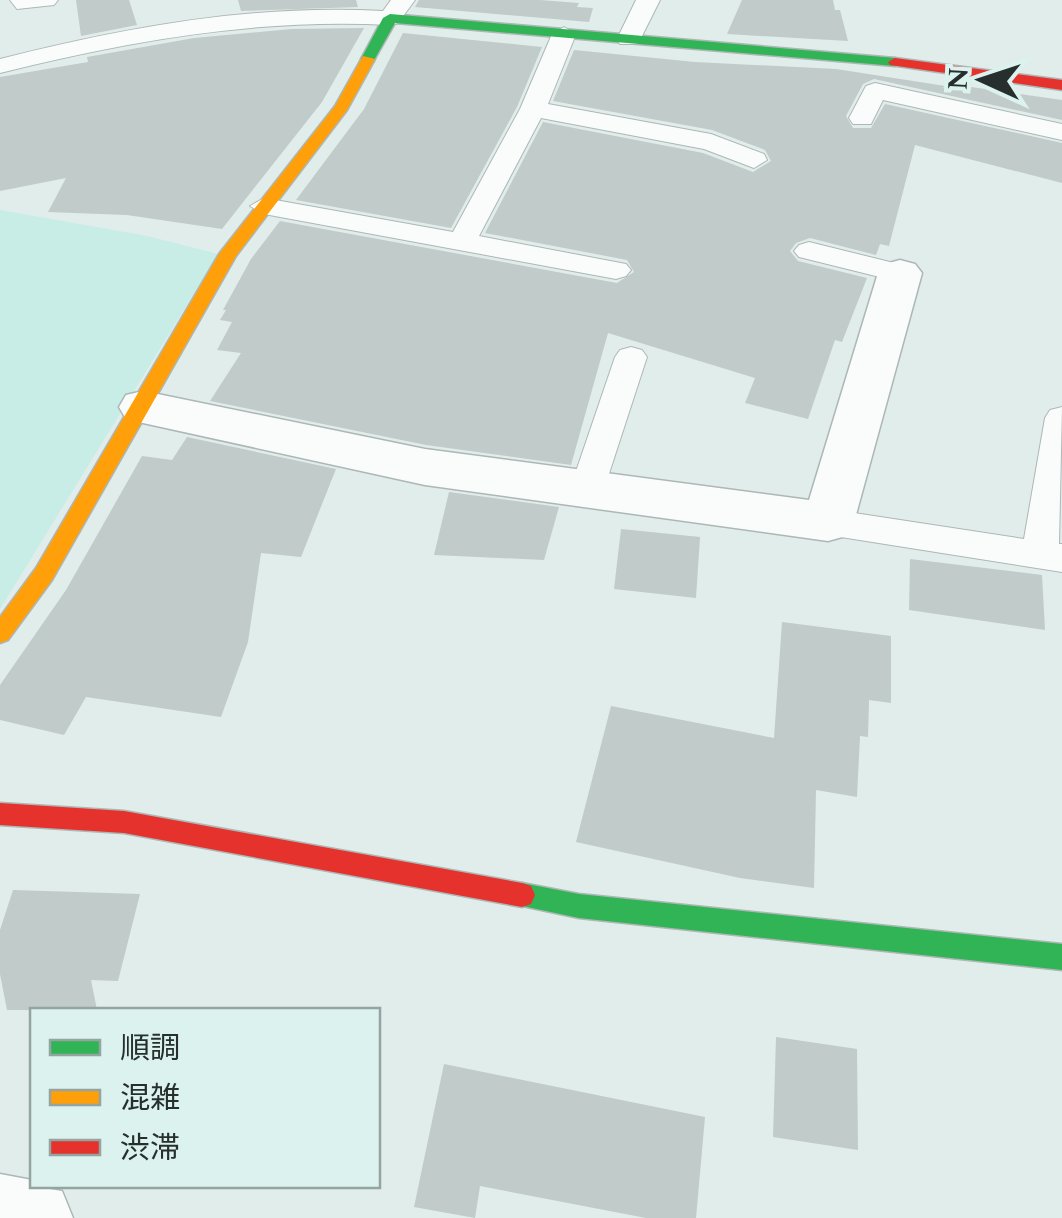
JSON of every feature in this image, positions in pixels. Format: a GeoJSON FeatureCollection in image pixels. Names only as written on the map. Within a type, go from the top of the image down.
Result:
{"type":"FeatureCollection","features":[{"type":"Feature","properties":{"kind":"street"},"geometry":{"type":"LineString","coordinates":[[0,634],[44,574],[143,408],[228,254],[342,107],[397,9],[564,34],[836,54],[1062,84]]}},
{"type":"Feature","properties":{"kind":"street"},"geometry":{"type":"LineString","coordinates":[[143,408],[425,467],[828,522],[900,273]]}},
{"type":"Feature","properties":{"kind":"street"},"geometry":{"type":"LineString","coordinates":[[0,814],[124,822],[579,906],[1062,958]]}},
{"type":"Feature","properties":{"kind":"street"},"geometry":{"type":"LineString","coordinates":[[0,1212],[35,1218]]}},
{"type":"Feature","properties":{"kind":"lane"},"geometry":{"type":"LineString","coordinates":[[22,0],[25,4],[46,0]]}},
{"type":"Feature","properties":{"kind":"lane"},"geometry":{"type":"LineString","coordinates":[[172,0],[190,29]]}},
{"type":"Feature","properties":{"kind":"lane"},"geometry":{"type":"LineString","coordinates":[[629,40],[648,0]]}},
{"type":"Feature","properties":{"kind":"lane"},"geometry":{"type":"LineString","coordinates":[[0,66],[190,29],[397,9]]}},
{"type":"Feature","properties":{"kind":"lane"},"geometry":{"type":"LineString","coordinates":[[464,240],[533,109],[564,34]]}},
{"type":"Feature","properties":{"kind":"lane"},"geometry":{"type":"LineString","coordinates":[[862,118],[875,92],[1062,132]]}},
{"type":"Feature","properties":{"kind":"lane"},"geometry":{"type":"LineString","coordinates":[[533,109],[711,142],[754,160]]}},
{"type":"Feature","properties":{"kind":"lane"},"geometry":{"type":"LineString","coordinates":[[264,206],[616,270]]}},
{"type":"Feature","properties":{"kind":"lane"},"geometry":{"type":"LineString","coordinates":[[809,252],[900,273]]}},
{"type":"Feature","properties":{"kind":"lane"},"geometry":{"type":"LineString","coordinates":[[587,489],[631,358]]}},
{"type":"Feature","properties":{"kind":"lane"},"geometry":{"type":"LineString","coordinates":[[828,522],[1050,556],[1062,418]]}},
{"type":"Feature","properties":{"kind":"shaded area"},"geometry":{"type":"Polygon","coordinates":[[[0,210],[147,236],[218,254],[0,609],[0,210]]]}},
{"type":"Feature","properties":{"kind":"building"},"geometry":{"type":"Polygon","coordinates":[[[76,0],[129,0],[137,25],[81,36],[76,0]]]}},
{"type":"Feature","properties":{"kind":"building"},"geometry":{"type":"Polygon","coordinates":[[[238,0],[356,0],[358,7],[241,11],[238,0]]]}},
{"type":"Feature","properties":{"kind":"building"},"geometry":{"type":"Polygon","coordinates":[[[419,0],[540,0],[593,8],[589,22],[415,7],[419,0]]]}},
{"type":"Feature","properties":{"kind":"building"},"geometry":{"type":"Polygon","coordinates":[[[742,0],[833,0],[835,10],[840,10],[848,41],[727,34],[742,0]]]}},
{"type":"Feature","properties":{"kind":"building"},"geometry":{"type":"Polygon","coordinates":[[[364,28],[322,102],[222,229],[127,215],[48,212],[66,178],[0,191],[0,77],[194,38],[291,29],[364,28]]]}},
{"type":"Feature","properties":{"kind":"building"},"geometry":{"type":"Polygon","coordinates":[[[403,33],[542,47],[517,107],[451,228],[296,200],[364,109],[403,33]]]}},
{"type":"Feature","properties":{"kind":"building"},"geometry":{"type":"Polygon","coordinates":[[[574,50],[695,62],[836,69],[1062,100],[1062,120],[874,79],[863,84],[846,116],[853,128],[871,128],[885,104],[1062,143],[1062,183],[915,145],[889,246],[880,244],[876,255],[810,238],[796,243],[790,251],[798,261],[867,278],[842,342],[835,340],[808,419],[745,403],[755,378],[608,333],[571,465],[426,445],[210,401],[241,353],[217,350],[232,322],[220,320],[223,310],[251,259],[280,221],[617,283],[634,272],[627,260],[485,233],[543,122],[703,153],[753,172],[771,161],[765,150],[712,130],[553,101],[574,50]]]}},
{"type":"Feature","properties":{"kind":"building"},"geometry":{"type":"Polygon","coordinates":[[[187,437],[336,469],[301,557],[261,553],[248,642],[221,717],[86,697],[64,735],[0,720],[0,685],[66,590],[142,456],[172,460],[187,437]]]}},
{"type":"Feature","properties":{"kind":"building"},"geometry":{"type":"Polygon","coordinates":[[[449,492],[559,507],[544,560],[434,555],[449,492]]]}},
{"type":"Feature","properties":{"kind":"building"},"geometry":{"type":"Polygon","coordinates":[[[621,529],[700,537],[696,598],[614,589],[621,529]]]}},
{"type":"Feature","properties":{"kind":"building"},"geometry":{"type":"Polygon","coordinates":[[[910,559],[1042,575],[1045,630],[909,610],[910,559]]]}},
{"type":"Feature","properties":{"kind":"building"},"geometry":{"type":"Polygon","coordinates":[[[782,622],[891,636],[891,703],[869,700],[868,737],[860,736],[857,797],[816,790],[814,888],[740,878],[576,842],[611,706],[774,738],[782,622]]]}},
{"type":"Feature","properties":{"kind":"building"},"geometry":{"type":"Polygon","coordinates":[[[13,890],[140,894],[118,981],[91,980],[97,1008],[7,1010],[0,974],[0,930],[13,890]]]}},
{"type":"Feature","properties":{"kind":"building"},"geometry":{"type":"Polygon","coordinates":[[[776,1037],[857,1049],[858,1150],[773,1137],[776,1037]]]}},
{"type":"Feature","properties":{"kind":"building"},"geometry":{"type":"Polygon","coordinates":[[[444,1064],[705,1117],[696,1218],[646,1218],[480,1186],[475,1218],[414,1207],[444,1064]]]}},
{"type":"Feature","properties":{"kind":"traffic: fast"},"geometry":{"type":"LineString","coordinates":[[368,59],[390,18],[895,62]]}},
{"type":"Feature","properties":{"kind":"traffic: fast"},"geometry":{"type":"LineString","coordinates":[[522,895],[579,906],[1062,957]]}},
{"type":"Feature","properties":{"kind":"traffic: slow"},"geometry":{"type":"LineString","coordinates":[[0,634],[44,574],[228,254],[342,107],[368,59]]}},
{"type":"Feature","properties":{"kind":"traffic: jam"},"geometry":{"type":"LineString","coordinates":[[895,62],[1062,85]]}},
{"type":"Feature","properties":{"kind":"traffic: jam"},"geometry":{"type":"LineString","coordinates":[[0,814],[124,822],[522,895]]}}]}
